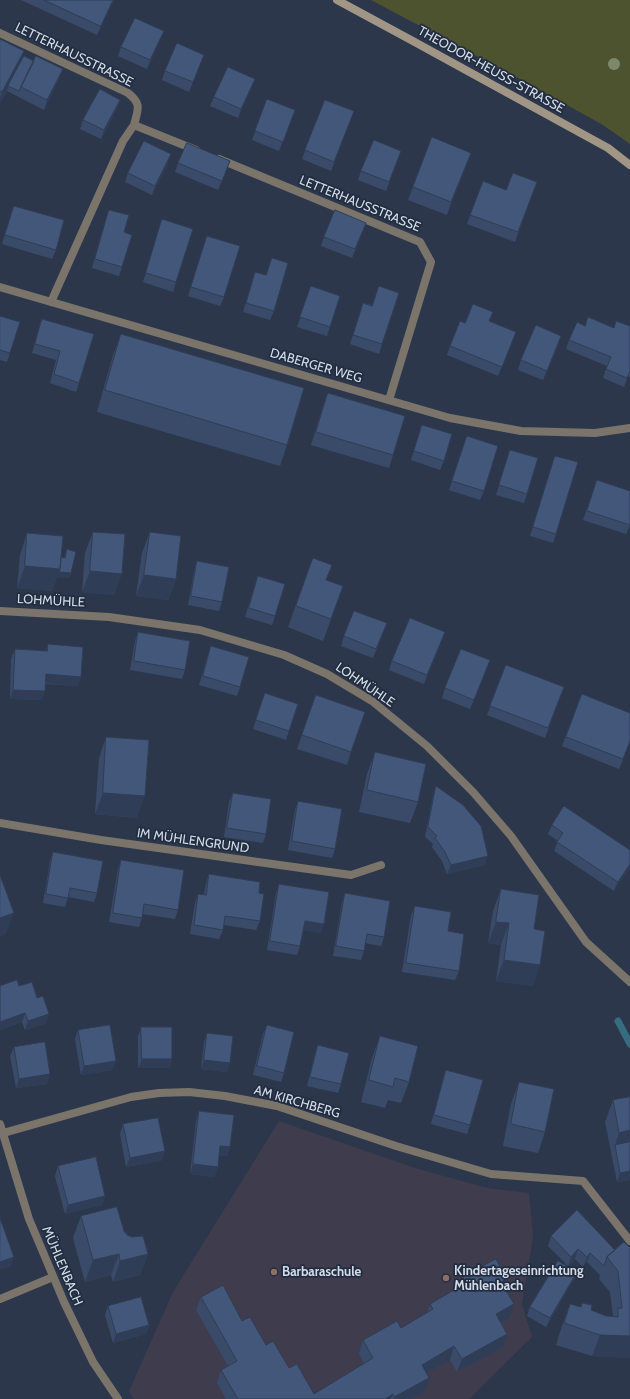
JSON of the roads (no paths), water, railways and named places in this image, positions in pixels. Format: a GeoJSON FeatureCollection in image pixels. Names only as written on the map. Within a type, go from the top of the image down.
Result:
{"type":"FeatureCollection","features":[{"type":"Feature","properties":{"kind":"main road","name":"THEODOR-HEUSS-STRASSE"},"geometry":{"type":"LineString","coordinates":[[337,0],[608,148],[630,165]]}},
{"type":"Feature","properties":{"kind":"street","name":"LETTERHAUSSTRASSE"},"geometry":{"type":"LineString","coordinates":[[0,33],[128,92],[136,99],[138,108],[134,125],[122,141],[51,302]]}},
{"type":"Feature","properties":{"kind":"street","name":"LETTERHAUSSTRASSE"},"geometry":{"type":"LineString","coordinates":[[134,125],[420,242],[432,262],[388,400]]}},
{"type":"Feature","properties":{"kind":"street","name":"DABERGER WEG"},"geometry":{"type":"LineString","coordinates":[[0,287],[450,418],[521,431],[595,433],[630,428]]}},
{"type":"Feature","properties":{"kind":"street","name":"LOHMÜHLE"},"geometry":{"type":"LineString","coordinates":[[0,611],[109,616],[200,630],[284,655],[327,674],[372,701],[427,746],[473,792],[511,836],[586,942],[630,982]]}},
{"type":"Feature","properties":{"kind":"street","name":"IM MÜHLENGRUND"},"geometry":{"type":"LineString","coordinates":[[0,823],[101,840],[351,875],[381,865]]}},
{"type":"Feature","properties":{"kind":"street","name":"AM KIRCHBERG"},"geometry":{"type":"LineString","coordinates":[[2,1134],[131,1097],[159,1093],[188,1092],[225,1096],[276,1106],[396,1146],[491,1174],[583,1181],[630,1241]]}},
{"type":"Feature","properties":{"kind":"street","name":"MÜHLENBACH"},"geometry":{"type":"LineString","coordinates":[[0,1124],[29,1219],[53,1277],[93,1362],[118,1399]]}},
{"type":"Feature","properties":{"kind":"street"},"geometry":{"type":"LineString","coordinates":[[0,1299],[53,1277]]}},
{"type":"Feature","properties":{"kind":"waterway","name":"MÜHLENBACH"},"geometry":{"type":"LineString","coordinates":[[618,1021],[630,1044]]}},
{"type":"Feature","properties":{"kind":"place","name":"Barbaraschule"},"geometry":{"type":"Point","coordinates":[274,1272]}},
{"type":"Feature","properties":{"kind":"place","name":"Kindertageseinrichtung Mühlenbach"},"geometry":{"type":"Point","coordinates":[446,1278]}}]}
